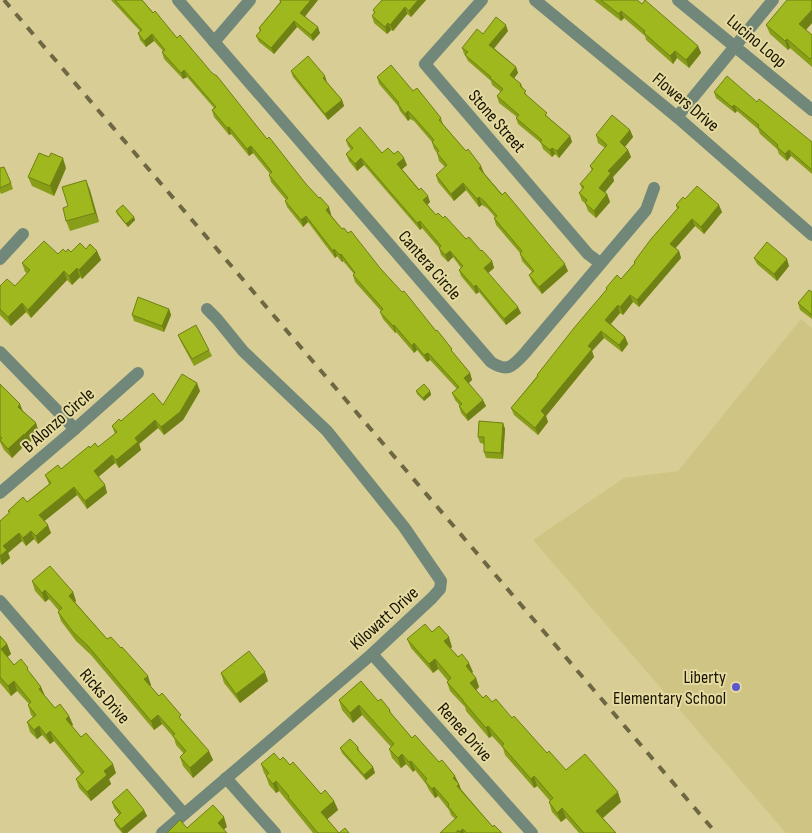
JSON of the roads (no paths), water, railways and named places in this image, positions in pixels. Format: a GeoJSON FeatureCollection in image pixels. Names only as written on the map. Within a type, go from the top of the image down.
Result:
{"type":"FeatureCollection","features":[{"type":"Feature","properties":{"kind":"street","name":"Cantera Circle"},"geometry":{"type":"LineString","coordinates":[[178,0],[491,362],[499,367],[508,368],[516,363],[646,210],[654,188]]}},
{"type":"Feature","properties":{"kind":"street"},"geometry":{"type":"LineString","coordinates":[[214,42],[250,0]]}},
{"type":"Feature","properties":{"kind":"street","name":"Stone Street"},"geometry":{"type":"LineString","coordinates":[[482,0],[425,64],[588,254],[600,264]]}},
{"type":"Feature","properties":{"kind":"street","name":"Flowers Drive"},"geometry":{"type":"LineString","coordinates":[[535,0],[677,117],[812,235]]}},
{"type":"Feature","properties":{"kind":"street","name":"Lucino Loop"},"geometry":{"type":"LineString","coordinates":[[678,0],[812,110]]}},
{"type":"Feature","properties":{"kind":"street"},"geometry":{"type":"LineString","coordinates":[[677,117],[773,0]]}},
{"type":"Feature","properties":{"kind":"street"},"geometry":{"type":"LineString","coordinates":[[0,259],[23,234]]}},
{"type":"Feature","properties":{"kind":"street","name":"Kilowatt Drive"},"geometry":{"type":"LineString","coordinates":[[162,833],[372,654],[432,598],[440,588],[441,580],[404,527],[327,431],[242,351],[207,309]]}},
{"type":"Feature","properties":{"kind":"street"},"geometry":{"type":"LineString","coordinates":[[0,352],[75,429]]}},
{"type":"Feature","properties":{"kind":"street","name":"B Alonzo Circle"},"geometry":{"type":"LineString","coordinates":[[0,493],[138,373]]}},
{"type":"Feature","properties":{"kind":"street","name":"Ricks Drive"},"geometry":{"type":"LineString","coordinates":[[0,601],[184,814]]}},
{"type":"Feature","properties":{"kind":"street","name":"Renee Drive"},"geometry":{"type":"LineString","coordinates":[[372,654],[532,833]]}},
{"type":"Feature","properties":{"kind":"street"},"geometry":{"type":"LineString","coordinates":[[226,778],[275,833]]}},
{"type":"Feature","properties":{"kind":"railway"},"geometry":{"type":"LineString","coordinates":[[4,0],[716,833]]}},
{"type":"Feature","properties":{"kind":"place","name":"Liberty Elementary School"},"geometry":{"type":"Point","coordinates":[736,687]}}]}
